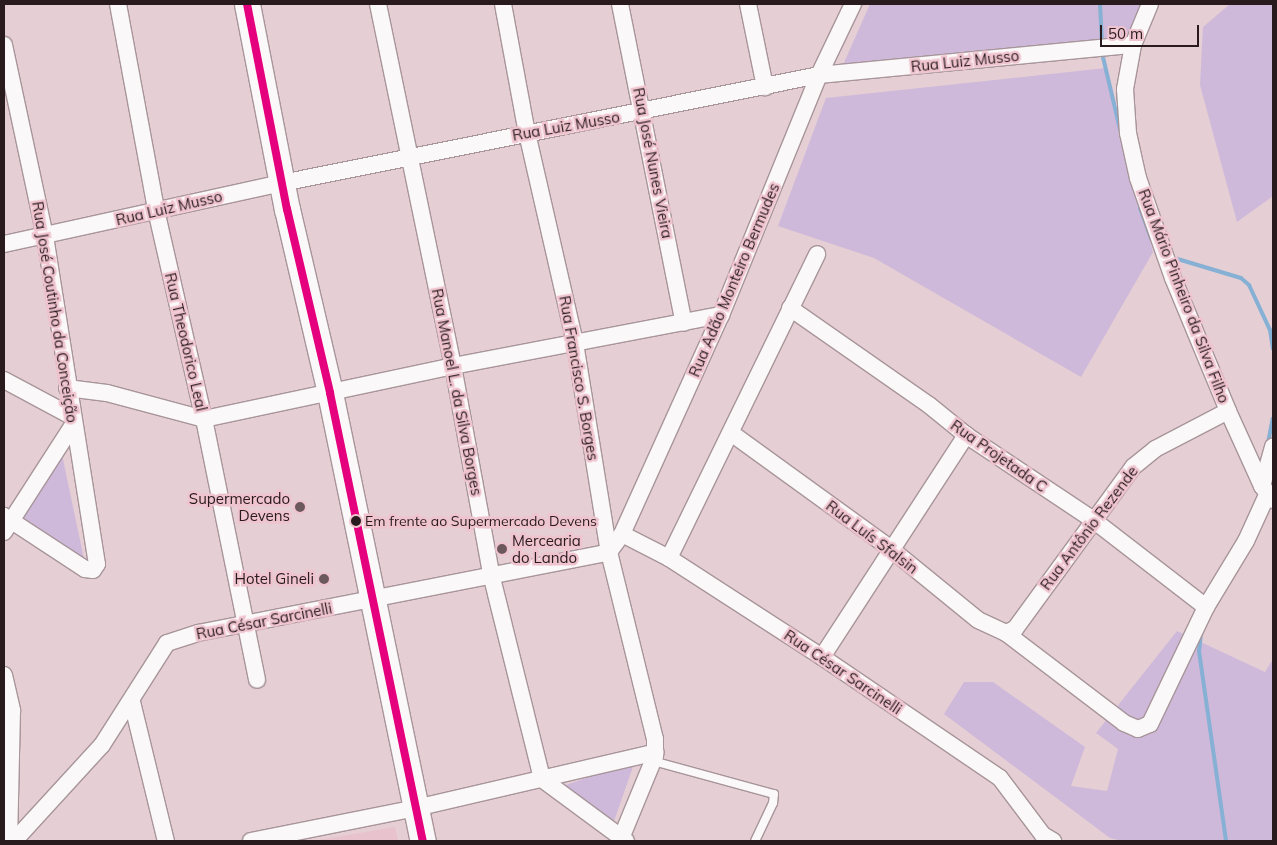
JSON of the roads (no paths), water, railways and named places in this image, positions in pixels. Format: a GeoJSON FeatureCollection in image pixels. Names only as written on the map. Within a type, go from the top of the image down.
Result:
{"type":"FeatureCollection","features":[{"type":"Feature","properties":{"kind":"main road"},"geometry":{"type":"LineString","coordinates":[[247,4],[282,183],[330,393],[423,841]]}},
{"type":"Feature","properties":{"kind":"street","name":"Rua Theodorico Leal"},"geometry":{"type":"LineString","coordinates":[[118,4],[156,210],[204,419],[257,680]]}},
{"type":"Feature","properties":{"kind":"street","name":"Rua Manoel L. da Silva Borges"},"geometry":{"type":"LineString","coordinates":[[378,4],[453,366],[491,574],[542,779]]}},
{"type":"Feature","properties":{"kind":"street","name":"Rua Francisco S. Borges"},"geometry":{"type":"LineString","coordinates":[[503,4],[527,133],[575,343],[609,552],[655,739],[654,756]]}},
{"type":"Feature","properties":{"kind":"street","name":"Rua José Nunes Vieira"},"geometry":{"type":"LineString","coordinates":[[620,4],[684,323]]}},
{"type":"Feature","properties":{"kind":"street"},"geometry":{"type":"LineString","coordinates":[[748,4],[765,87]]}},
{"type":"Feature","properties":{"kind":"street","name":"Rua Adão Monteiro Bermudes"},"geometry":{"type":"LineString","coordinates":[[609,552],[622,534],[721,316],[819,75],[853,4]]}},
{"type":"Feature","properties":{"kind":"street","name":"Rua Mário Pinheiro da Silva Filho"},"geometry":{"type":"LineString","coordinates":[[1150,4],[1133,45],[1125,89],[1128,133],[1138,178],[1173,278],[1228,411],[1267,494]]}},
{"type":"Feature","properties":{"kind":"street","name":"Rua José Coutinho da Conceição"},"geometry":{"type":"LineString","coordinates":[[4,45],[45,236],[72,421],[97,564],[93,570],[85,569],[6,522]]}},
{"type":"Feature","properties":{"kind":"street","name":"Rua Luiz Musso"},"geometry":{"type":"LineString","coordinates":[[4,244],[282,183],[527,133],[643,112],[819,75],[1133,45]]}},
{"type":"Feature","properties":{"kind":"street"},"geometry":{"type":"LineString","coordinates":[[669,558],[817,254]]}},
{"type":"Feature","properties":{"kind":"street","name":"Rua Projetada C"},"geometry":{"type":"LineString","coordinates":[[790,308],[929,405],[966,435],[1092,519],[1206,607]]}},
{"type":"Feature","properties":{"kind":"street"},"geometry":{"type":"LineString","coordinates":[[67,388],[117,395],[204,419],[453,366],[721,316]]}},
{"type":"Feature","properties":{"kind":"street"},"geometry":{"type":"LineString","coordinates":[[4,380],[72,421],[6,522]]}},
{"type":"Feature","properties":{"kind":"street","name":"Rua Antônio Rezende"},"geometry":{"type":"LineString","coordinates":[[1010,631],[1092,519],[1144,457],[1228,411]]}},
{"type":"Feature","properties":{"kind":"street","name":"Rua Luís Sfalsin"},"geometry":{"type":"LineString","coordinates":[[731,433],[891,550],[978,620],[1010,631],[1124,723],[1138,729],[1150,724],[1206,607]]}},
{"type":"Feature","properties":{"kind":"street"},"geometry":{"type":"LineString","coordinates":[[822,657],[966,435]]}},
{"type":"Feature","properties":{"kind":"street"},"geometry":{"type":"LineString","coordinates":[[1206,607],[1246,541],[1267,494],[1273,447]]}},
{"type":"Feature","properties":{"kind":"street","name":"Rua César Sarcinelli"},"geometry":{"type":"LineString","coordinates":[[622,534],[669,558],[822,657],[1000,778],[1046,839]]}},
{"type":"Feature","properties":{"kind":"street","name":"Rua César Sarcinelli"},"geometry":{"type":"LineString","coordinates":[[14,841],[73,780],[132,702],[167,644],[198,633],[609,552]]}},
{"type":"Feature","properties":{"kind":"street"},"geometry":{"type":"LineString","coordinates":[[4,675],[12,711],[14,841]]}},
{"type":"Feature","properties":{"kind":"street"},"geometry":{"type":"LineString","coordinates":[[132,702],[166,841]]}},
{"type":"Feature","properties":{"kind":"street"},"geometry":{"type":"LineString","coordinates":[[251,841],[416,808],[654,756]]}},
{"type":"Feature","properties":{"kind":"street"},"geometry":{"type":"LineString","coordinates":[[542,779],[623,841],[654,756]]}},
{"type":"Feature","properties":{"kind":"lane"},"geometry":{"type":"LineString","coordinates":[[654,756],[774,794],[773,803],[755,841]]}},
{"type":"Feature","properties":{"kind":"waterway"},"geometry":{"type":"LineString","coordinates":[[1100,4],[1102,44]]}},
{"type":"Feature","properties":{"kind":"waterway"},"geometry":{"type":"LineString","coordinates":[[1102,53],[1120,129]]}},
{"type":"Feature","properties":{"kind":"waterway"},"geometry":{"type":"LineString","coordinates":[[1140,208],[1151,239]]}},
{"type":"Feature","properties":{"kind":"waterway"},"geometry":{"type":"LineString","coordinates":[[1171,257],[1241,278],[1249,285],[1270,330],[1273,349]]}},
{"type":"Feature","properties":{"kind":"waterway"},"geometry":{"type":"LineString","coordinates":[[1268,443],[1273,418]]}},
{"type":"Feature","properties":{"kind":"waterway"},"geometry":{"type":"LineString","coordinates":[[1201,633],[1199,651],[1226,841]]}},
{"type":"Feature","properties":{"kind":"place","name":"Supermercado Devens"},"geometry":{"type":"Point","coordinates":[300,507]}},
{"type":"Feature","properties":{"kind":"place","name":"Em frente ao Supermercado Devens"},"geometry":{"type":"Point","coordinates":[356,521]}},
{"type":"Feature","properties":{"kind":"place","name":"Mercearia do Lando"},"geometry":{"type":"Point","coordinates":[502,549]}},
{"type":"Feature","properties":{"kind":"place","name":"Hotel Gineli"},"geometry":{"type":"Point","coordinates":[324,579]}}]}
